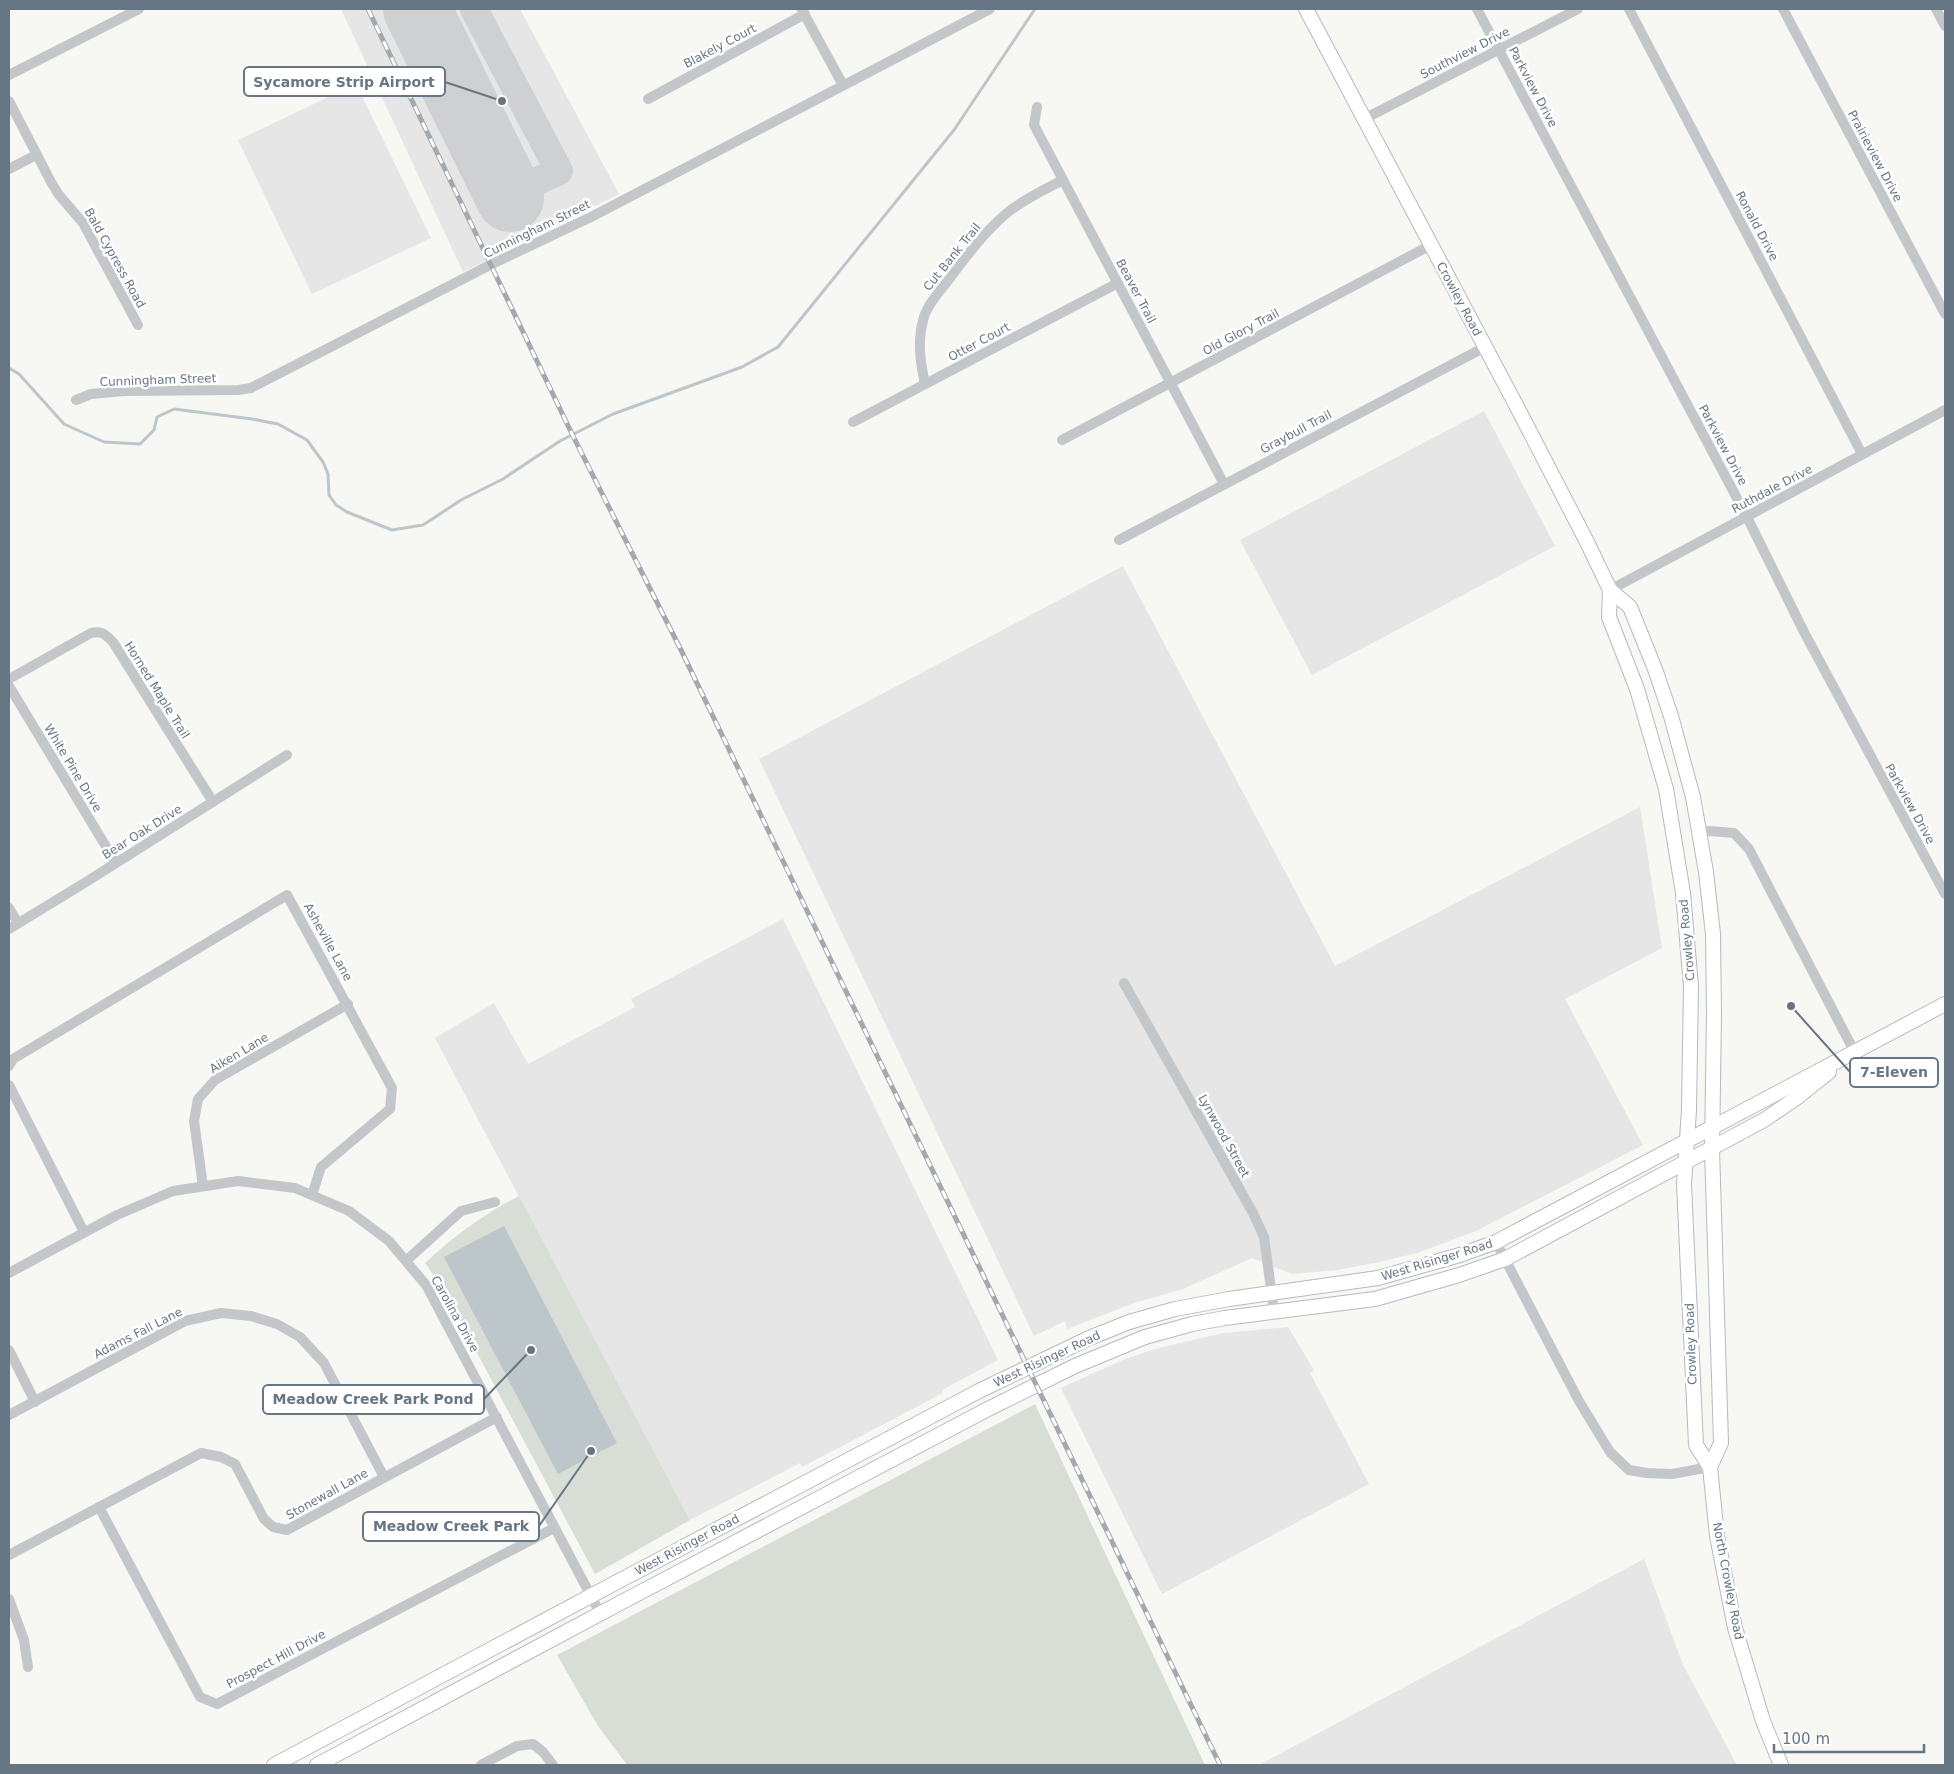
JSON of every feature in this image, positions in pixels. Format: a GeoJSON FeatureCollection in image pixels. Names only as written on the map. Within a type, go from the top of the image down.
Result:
{"type":"FeatureCollection","features":[{"type":"Feature","properties":{"kind":"main road","name":"Crowley Road"},"geometry":{"type":"LineString","coordinates":[[1306,9],[1587,542],[1610,590],[1630,607],[1656,669],[1671,716],[1693,797],[1706,872],[1713,934],[1712,1149],[1721,1442],[1710,1467]]}},
{"type":"Feature","properties":{"kind":"main road","name":"Crowley Road"},"geometry":{"type":"LineString","coordinates":[[1610,590],[1609,617],[1638,689],[1666,789],[1683,892],[1692,986],[1684,1163],[1694,1430],[1696,1445],[1710,1467]]}},
{"type":"Feature","properties":{"kind":"main road","name":"West Risinger Road"},"geometry":{"type":"LineString","coordinates":[[274,1765],[781,1495],[1020,1370],[1087,1339],[1129,1322],[1174,1310],[1271,1293],[1378,1278],[1496,1242],[1945,1004]]}},
{"type":"Feature","properties":{"kind":"main road","name":"West Risinger Road"},"geometry":{"type":"LineString","coordinates":[[317,1765],[600,1613],[1075,1366],[1145,1337],[1225,1318],[1374,1299],[1460,1275],[1505,1259],[1764,1120],[1795,1099],[1854,1051]]}},
{"type":"Feature","properties":{"kind":"main road","name":"North Crowley Road"},"geometry":{"type":"LineString","coordinates":[[1710,1467],[1717,1536],[1735,1628],[1763,1721],[1780,1765]]}},
{"type":"Feature","properties":{"kind":"main road"},"geometry":{"type":"LineString","coordinates":[[706,1558],[715,1548],[768,1522],[779,1513],[782,1506],[781,1495]]}},
{"type":"Feature","properties":{"kind":"street"},"geometry":{"type":"LineString","coordinates":[[9,75],[140,9]]}},
{"type":"Feature","properties":{"kind":"street","name":"Cunningham Street"},"geometry":{"type":"LineString","coordinates":[[76,400],[91,394],[124,391],[238,390],[252,388],[490,265],[593,216],[990,9]]}},
{"type":"Feature","properties":{"kind":"street","name":"Parkview Drive"},"geometry":{"type":"LineString","coordinates":[[1477,9],[1747,516],[1804,632],[1945,894]]}},
{"type":"Feature","properties":{"kind":"street","name":"Southview Drive"},"geometry":{"type":"LineString","coordinates":[[1364,119],[1578,9]]}},
{"type":"Feature","properties":{"kind":"street","name":"Ronald Drive"},"geometry":{"type":"LineString","coordinates":[[1629,9],[1862,454]]}},
{"type":"Feature","properties":{"kind":"street","name":"Prairieview Drive"},"geometry":{"type":"LineString","coordinates":[[1783,9],[1945,314]]}},
{"type":"Feature","properties":{"kind":"street"},"geometry":{"type":"LineString","coordinates":[[1936,9],[1945,26]]}},
{"type":"Feature","properties":{"kind":"street"},"geometry":{"type":"LineString","coordinates":[[803,12],[843,85]]}},
{"type":"Feature","properties":{"kind":"street","name":"Blakely Court"},"geometry":{"type":"LineString","coordinates":[[648,99],[803,12]]}},
{"type":"Feature","properties":{"kind":"street","name":"Bald Cypress Road"},"geometry":{"type":"LineString","coordinates":[[9,102],[59,195],[84,223],[138,325]]}},
{"type":"Feature","properties":{"kind":"street","name":"Beaver Trail"},"geometry":{"type":"LineString","coordinates":[[1036,107],[1034,126],[1224,484]]}},
{"type":"Feature","properties":{"kind":"street"},"geometry":{"type":"LineString","coordinates":[[9,169],[36,155]]}},
{"type":"Feature","properties":{"kind":"street","name":"Cut Bank Trail"},"geometry":{"type":"LineString","coordinates":[[925,384],[920,358],[920,337],[924,315],[933,299],[982,238],[1007,213],[1029,198],[1063,180]]}},
{"type":"Feature","properties":{"kind":"street","name":"Old Glory Trail"},"geometry":{"type":"LineString","coordinates":[[1062,440],[1431,246]]}},
{"type":"Feature","properties":{"kind":"street","name":"Otter Court"},"geometry":{"type":"LineString","coordinates":[[853,422],[1118,284]]}},
{"type":"Feature","properties":{"kind":"street","name":"Graybull Trail"},"geometry":{"type":"LineString","coordinates":[[1119,540],[1485,348]]}},
{"type":"Feature","properties":{"kind":"street","name":"Ruthdale Drive"},"geometry":{"type":"LineString","coordinates":[[1610,590],[1945,410]]}},
{"type":"Feature","properties":{"kind":"street","name":"Horned Maple Trail"},"geometry":{"type":"LineString","coordinates":[[9,679],[91,634],[98,631],[106,634],[213,802]]}},
{"type":"Feature","properties":{"kind":"street","name":"White Pine Drive"},"geometry":{"type":"LineString","coordinates":[[9,686],[116,863]]}},
{"type":"Feature","properties":{"kind":"street","name":"Bear Oak Drive"},"geometry":{"type":"LineString","coordinates":[[13,926],[288,755]]}},
{"type":"Feature","properties":{"kind":"street"},"geometry":{"type":"LineString","coordinates":[[1699,832],[1709,830],[1734,833],[1749,849],[1854,1051]]}},
{"type":"Feature","properties":{"kind":"street","name":"Asheville Lane"},"geometry":{"type":"LineString","coordinates":[[9,1066],[13,1059],[287,894],[392,1088],[390,1109],[321,1167],[312,1195]]}},
{"type":"Feature","properties":{"kind":"street"},"geometry":{"type":"LineString","coordinates":[[9,908],[13,926]]}},
{"type":"Feature","properties":{"kind":"street","name":"Lynwood Street"},"geometry":{"type":"LineString","coordinates":[[1124,983],[1253,1213],[1264,1237],[1274,1311]]}},
{"type":"Feature","properties":{"kind":"street","name":"Aiken Lane"},"geometry":{"type":"LineString","coordinates":[[203,1186],[194,1121],[198,1099],[215,1080],[348,1004]]}},
{"type":"Feature","properties":{"kind":"street"},"geometry":{"type":"LineString","coordinates":[[9,1085],[84,1232]]}},
{"type":"Feature","properties":{"kind":"street","name":"Carolina Drive"},"geometry":{"type":"LineString","coordinates":[[9,1272],[117,1215],[173,1191],[238,1182],[295,1188],[349,1212],[389,1241],[426,1285],[600,1613]]}},
{"type":"Feature","properties":{"kind":"street"},"geometry":{"type":"LineString","coordinates":[[406,1260],[461,1211],[495,1202]]}},
{"type":"Feature","properties":{"kind":"street"},"geometry":{"type":"LineString","coordinates":[[1496,1242],[1571,1385],[1610,1452],[1629,1470],[1647,1473],[1672,1474],[1710,1467]]}},
{"type":"Feature","properties":{"kind":"street","name":"Adams Fall Lane"},"geometry":{"type":"LineString","coordinates":[[9,1415],[185,1321],[221,1313],[251,1316],[277,1324],[300,1337],[324,1363],[384,1477]]}},
{"type":"Feature","properties":{"kind":"street"},"geometry":{"type":"LineString","coordinates":[[9,1350],[35,1402]]}},
{"type":"Feature","properties":{"kind":"street","name":"Stonewall Lane"},"geometry":{"type":"LineString","coordinates":[[9,1555],[201,1453],[221,1457],[235,1464],[264,1519],[273,1527],[288,1530],[497,1417]]}},
{"type":"Feature","properties":{"kind":"street","name":"Prospect Hill Drive"},"geometry":{"type":"LineString","coordinates":[[100,1507],[200,1697],[218,1704],[554,1528]]}},
{"type":"Feature","properties":{"kind":"street"},"geometry":{"type":"LineString","coordinates":[[9,1599],[24,1640],[28,1667]]}},
{"type":"Feature","properties":{"kind":"street"},"geometry":{"type":"LineString","coordinates":[[481,1765],[517,1746],[532,1744],[553,1765]]}},
{"type":"Feature","properties":{"kind":"shaded area"},"geometry":{"type":"Polygon","coordinates":[[[341,9],[520,9],[619,194],[463,272],[341,9]]]}},
{"type":"Feature","properties":{"kind":"shaded area"},"geometry":{"type":"Polygon","coordinates":[[[356,84],[431,238],[312,294],[238,140],[356,84]]]}},
{"type":"Feature","properties":{"kind":"shaded area"},"geometry":{"type":"Polygon","coordinates":[[[1484,411],[1555,546],[1312,675],[1240,540],[1484,411]]]}},
{"type":"Feature","properties":{"kind":"shaded area"},"geometry":{"type":"Polygon","coordinates":[[[1123,566],[1335,966],[1640,807],[1662,948],[1565,999],[1643,1145],[1476,1231],[1417,1253],[1337,1270],[1292,1274],[1252,1258],[1183,1289],[1134,1303],[1067,1329],[1065,1321],[1034,1336],[759,759],[1123,566]]]}},
{"type":"Feature","properties":{"kind":"shaded area"},"geometry":{"type":"Polygon","coordinates":[[[783,919],[998,1360],[942,1390],[943,1393],[802,1467],[800,1463],[690,1520],[435,1038],[494,1003],[528,1064],[635,1007],[631,999],[783,919]]]}},
{"type":"Feature","properties":{"kind":"shaded area"},"geometry":{"type":"Polygon","coordinates":[[[519,1196],[690,1520],[595,1574],[443,1289],[425,1263],[470,1226],[519,1196]]]}},
{"type":"Feature","properties":{"kind":"shaded area"},"geometry":{"type":"Polygon","coordinates":[[[504,1226],[617,1443],[558,1474],[444,1257],[504,1226]]]}},
{"type":"Feature","properties":{"kind":"shaded area"},"geometry":{"type":"Polygon","coordinates":[[[1288,1327],[1314,1370],[1310,1373],[1369,1484],[1162,1594],[1061,1388],[1125,1359],[1155,1349],[1223,1333],[1288,1327]]]}},
{"type":"Feature","properties":{"kind":"shaded area"},"geometry":{"type":"Polygon","coordinates":[[[1035,1404],[1205,1765],[627,1765],[598,1726],[557,1655],[1035,1404]]]}},
{"type":"Feature","properties":{"kind":"shaded area"},"geometry":{"type":"Polygon","coordinates":[[[1644,1559],[1683,1665],[1737,1765],[1259,1765],[1644,1559]]]}},
{"type":"Feature","properties":{"kind":"waterway"},"geometry":{"type":"LineString","coordinates":[[9,368],[19,374],[64,424],[104,442],[140,444],[154,430],[157,417],[174,409],[278,424],[307,440],[323,462],[328,474],[329,495],[336,505],[347,512],[392,530],[423,525],[461,500],[503,479],[560,441],[613,414],[742,367],[778,347],[954,130],[1035,9]]}},
{"type":"Feature","properties":{"kind":"taxiway"},"geometry":{"type":"LineString","coordinates":[[474,9],[559,171],[508,195]]}},
{"type":"Feature","properties":{"kind":"runway"},"geometry":{"type":"LineString","coordinates":[[417,9],[510,198]]}},
{"type":"Feature","properties":{"kind":"railway"},"geometry":{"type":"LineString","coordinates":[[368,9],[573,436],[680,648],[1220,1765]]}},
{"type":"Feature","properties":{"kind":"place","name":"Sycamore Strip Airport"},"geometry":{"type":"Point","coordinates":[502,101]}},
{"type":"Feature","properties":{"kind":"place","name":"7-Eleven"},"geometry":{"type":"Point","coordinates":[1791,1006]}},
{"type":"Feature","properties":{"kind":"place","name":"Meadow Creek Park Pond"},"geometry":{"type":"Point","coordinates":[531,1350]}},
{"type":"Feature","properties":{"kind":"place","name":"Meadow Creek Park"},"geometry":{"type":"Point","coordinates":[591,1451]}}]}
